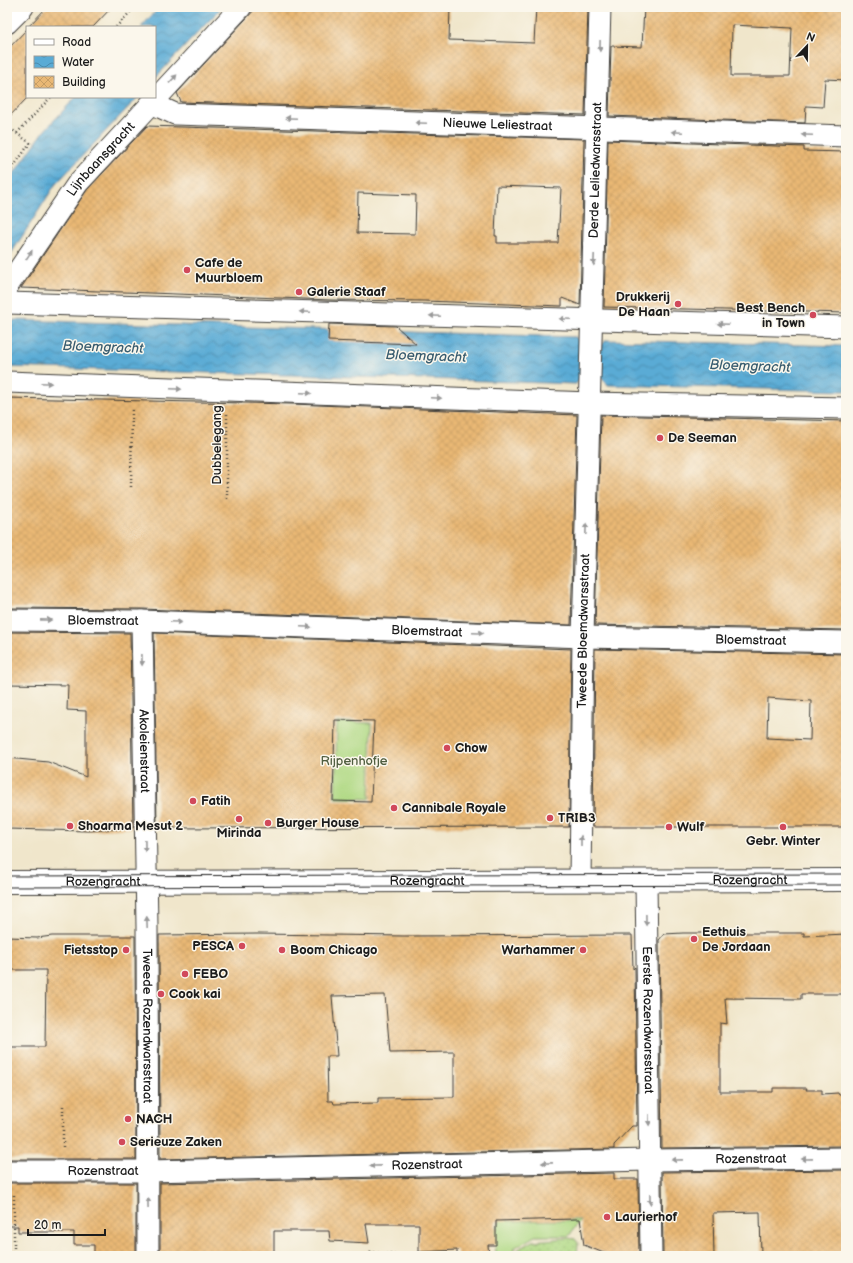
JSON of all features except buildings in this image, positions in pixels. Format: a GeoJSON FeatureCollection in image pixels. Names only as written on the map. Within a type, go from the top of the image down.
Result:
{"type":"FeatureCollection","features":[{"type":"Feature","properties":{"kind":"street"},"geometry":{"type":"LineString","coordinates":[[7,23],[23,7]]}},
{"type":"Feature","properties":{"kind":"street","name":"Lijnbaansgracht"},"geometry":{"type":"LineString","coordinates":[[156,98],[241,7]]}},
{"type":"Feature","properties":{"kind":"street","name":"Derde Leliedwarsstraat"},"geometry":{"type":"LineString","coordinates":[[590,393],[600,7]]}},
{"type":"Feature","properties":{"kind":"street","name":"Lijnbaansgracht"},"geometry":{"type":"LineString","coordinates":[[7,287],[78,183],[156,98]]}},
{"type":"Feature","properties":{"kind":"street","name":"Nieuwe Leliestraat"},"geometry":{"type":"LineString","coordinates":[[151,103],[175,114],[846,136]]}},
{"type":"Feature","properties":{"kind":"street"},"geometry":{"type":"LineString","coordinates":[[7,303],[592,327],[846,327]]}},
{"type":"Feature","properties":{"kind":"street"},"geometry":{"type":"LineString","coordinates":[[7,382],[227,390],[590,393],[846,408]]}},
{"type":"Feature","properties":{"kind":"street","name":"Tweede Bloemdwarsstraat"},"geometry":{"type":"LineString","coordinates":[[580,880],[583,637],[590,393]]}},
{"type":"Feature","properties":{"kind":"street","name":"Bloemstraat"},"geometry":{"type":"LineString","coordinates":[[7,620],[142,621],[583,637],[846,642]]}},
{"type":"Feature","properties":{"kind":"street","name":"Akoleienstraat"},"geometry":{"type":"LineString","coordinates":[[142,621],[145,882]]}},
{"type":"Feature","properties":{"kind":"street","name":"Rozengracht"},"geometry":{"type":"LineString","coordinates":[[7,882],[846,880]]}},
{"type":"Feature","properties":{"kind":"street","name":"Eerste Rozendwarsstraat"},"geometry":{"type":"LineString","coordinates":[[646,881],[651,1256]]}},
{"type":"Feature","properties":{"kind":"street","name":"Tweede Rozendwarsstraat"},"geometry":{"type":"LineString","coordinates":[[145,882],[147,927],[148,1256]]}},
{"type":"Feature","properties":{"kind":"street","name":"Rozenstraat"},"geometry":{"type":"LineString","coordinates":[[10,1179],[64,1171],[147,1171],[649,1160],[846,1158]]}},
{"type":"Feature","properties":{"kind":"path"},"geometry":{"type":"LineString","coordinates":[[117,26],[135,7]]}},
{"type":"Feature","properties":{"kind":"path"},"geometry":{"type":"LineString","coordinates":[[17,133],[50,98]]}},
{"type":"Feature","properties":{"kind":"path"},"geometry":{"type":"LineString","coordinates":[[7,126],[30,143],[7,176]]}},
{"type":"Feature","properties":{"kind":"path"},"geometry":{"type":"LineString","coordinates":[[131,487],[133,387]]}},
{"type":"Feature","properties":{"kind":"path","name":"Dubbelegang"},"geometry":{"type":"LineString","coordinates":[[227,390],[227,499]]}},
{"type":"Feature","properties":{"kind":"path"},"geometry":{"type":"LineString","coordinates":[[63,1106],[64,1171]]}},
{"type":"Feature","properties":{"kind":"path"},"geometry":{"type":"LineString","coordinates":[[10,1179],[14,1256]]}},
{"type":"Feature","properties":{"kind":"path"},"geometry":{"type":"LineString","coordinates":[[368,1256],[371,1252],[402,1256]]}},
{"type":"Feature","properties":{"kind":"green space","name":"Rijpenhofje"},"geometry":{"type":"Polygon","coordinates":[[[337,722],[372,723],[370,799],[335,798],[337,722]]]}},
{"type":"Feature","properties":{"kind":"green space"},"geometry":{"type":"Polygon","coordinates":[[[501,1218],[505,1218],[508,1221],[580,1220],[569,1236],[535,1236],[514,1248],[513,1256],[496,1256],[495,1233],[501,1218]]]}},
{"type":"Feature","properties":{"kind":"green space"},"geometry":{"type":"Polygon","coordinates":[[[568,1238],[575,1239],[578,1243],[577,1256],[516,1256],[517,1250],[532,1241],[568,1238]]]}},
{"type":"Feature","properties":{"kind":"water"},"geometry":{"type":"Polygon","coordinates":[[[160,7],[222,7],[156,77],[156,26],[142,26],[160,7]]]}},
{"type":"Feature","properties":{"kind":"water"},"geometry":{"type":"Polygon","coordinates":[[[75,98],[137,98],[55,185],[7,260],[7,183],[45,130],[75,98]]]}},
{"type":"Feature","properties":{"kind":"water","name":"Bloemgracht"},"geometry":{"type":"Polygon","coordinates":[[[15,320],[576,337],[581,345],[602,345],[606,340],[846,346],[846,391],[608,385],[602,378],[581,378],[576,384],[7,367],[7,325],[15,320]]]}},
{"type":"Feature","properties":{"kind":"tram line"},"geometry":{"type":"LineString","coordinates":[[7,876],[846,874]]}},
{"type":"Feature","properties":{"kind":"tram line"},"geometry":{"type":"LineString","coordinates":[[7,887],[846,885]]}},
{"type":"Feature","properties":{"kind":"place","name":"Cafe de Muurbloem"},"geometry":{"type":"Point","coordinates":[187,270]}},
{"type":"Feature","properties":{"kind":"place","name":"Galerie Staaf"},"geometry":{"type":"Point","coordinates":[299,292]}},
{"type":"Feature","properties":{"kind":"place","name":"Drukkerij De Haan"},"geometry":{"type":"Point","coordinates":[678,304]}},
{"type":"Feature","properties":{"kind":"place","name":"Best Bench in Town"},"geometry":{"type":"Point","coordinates":[813,315]}},
{"type":"Feature","properties":{"kind":"place","name":"De Seeman"},"geometry":{"type":"Point","coordinates":[660,438]}},
{"type":"Feature","properties":{"kind":"place","name":"Chow"},"geometry":{"type":"Point","coordinates":[447,748]}},
{"type":"Feature","properties":{"kind":"place","name":"Fatih"},"geometry":{"type":"Point","coordinates":[193,801]}},
{"type":"Feature","properties":{"kind":"place","name":"Cannibale Royale"},"geometry":{"type":"Point","coordinates":[394,808]}},
{"type":"Feature","properties":{"kind":"place","name":"TRIB3"},"geometry":{"type":"Point","coordinates":[550,818]}},
{"type":"Feature","properties":{"kind":"place","name":"Mirinda"},"geometry":{"type":"Point","coordinates":[239,819]}},
{"type":"Feature","properties":{"kind":"place","name":"Burger House"},"geometry":{"type":"Point","coordinates":[268,823]}},
{"type":"Feature","properties":{"kind":"place","name":"Shoarma Mesut 2"},"geometry":{"type":"Point","coordinates":[70,826]}},
{"type":"Feature","properties":{"kind":"place","name":"Wulf"},"geometry":{"type":"Point","coordinates":[669,827]}},
{"type":"Feature","properties":{"kind":"place","name":"Gebr. Winter"},"geometry":{"type":"Point","coordinates":[783,827]}},
{"type":"Feature","properties":{"kind":"place","name":"Eethuis De Jordaan"},"geometry":{"type":"Point","coordinates":[694,939]}},
{"type":"Feature","properties":{"kind":"place","name":"PESCA"},"geometry":{"type":"Point","coordinates":[242,946]}},
{"type":"Feature","properties":{"kind":"place","name":"Fietsstop"},"geometry":{"type":"Point","coordinates":[126,950]}},
{"type":"Feature","properties":{"kind":"place","name":"Boom Chicago"},"geometry":{"type":"Point","coordinates":[282,950]}},
{"type":"Feature","properties":{"kind":"place","name":"Warhammer"},"geometry":{"type":"Point","coordinates":[583,950]}},
{"type":"Feature","properties":{"kind":"place","name":"FEBO"},"geometry":{"type":"Point","coordinates":[185,974]}},
{"type":"Feature","properties":{"kind":"place","name":"Cook kai"},"geometry":{"type":"Point","coordinates":[161,994]}},
{"type":"Feature","properties":{"kind":"place","name":"NACH"},"geometry":{"type":"Point","coordinates":[128,1119]}},
{"type":"Feature","properties":{"kind":"place","name":"Serieuze Zaken"},"geometry":{"type":"Point","coordinates":[122,1142]}},
{"type":"Feature","properties":{"kind":"place","name":"Laurierhof"},"geometry":{"type":"Point","coordinates":[607,1217]}}]}
